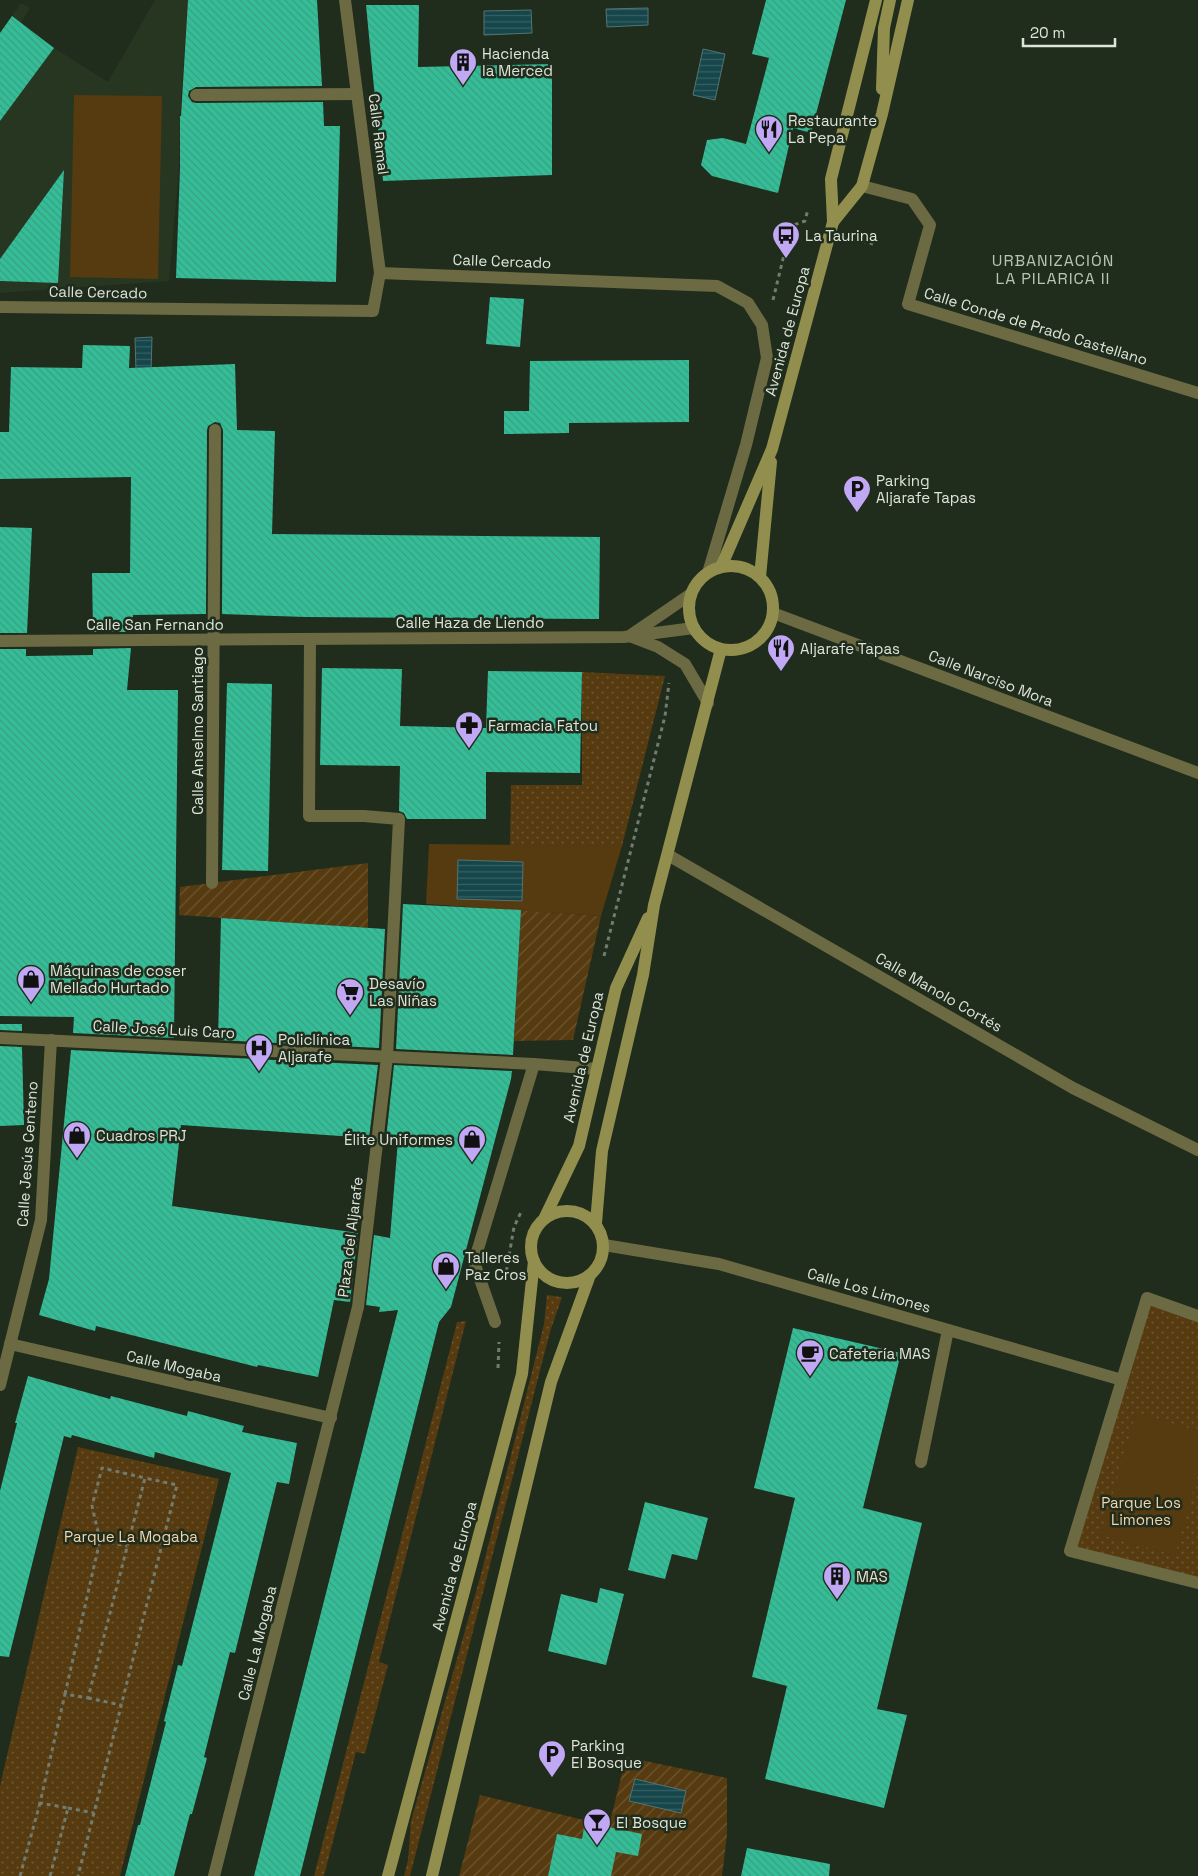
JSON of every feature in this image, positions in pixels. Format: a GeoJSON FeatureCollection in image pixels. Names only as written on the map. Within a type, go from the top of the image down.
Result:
{"type":"FeatureCollection","features":[{"type":"Feature","properties":{"kind":"main road","name":"Avenida de Europa"},"geometry":{"type":"LineString","coordinates":[[721,567],[772,449],[833,222],[831,179],[876,0]]}},
{"type":"Feature","properties":{"kind":"main road"},"geometry":{"type":"LineString","coordinates":[[882,114],[884,28],[890,0]]}},
{"type":"Feature","properties":{"kind":"main road","name":"Avenida de Europa"},"geometry":{"type":"LineString","coordinates":[[833,222],[862,186],[882,114],[908,0]]}},
{"type":"Feature","properties":{"kind":"main road","name":"Avenida de Europa"},"geometry":{"type":"LineString","coordinates":[[760,577],[772,449]]}},
{"type":"Feature","properties":{"kind":"main road"},"geometry":{"type":"LineString","coordinates":[[735,566],[748,569],[760,577],[768,587],[772,599],[773,613],[769,626],[760,638],[749,646],[736,650],[721,649],[710,645],[701,638],[694,628],[690,617],[689,605],[691,594],[698,582],[708,573],[721,567],[735,566]]}},
{"type":"Feature","properties":{"kind":"main road","name":"Avenida de Europa"},"geometry":{"type":"LineString","coordinates":[[596,1223],[602,1151],[643,975],[654,904],[721,649]]}},
{"type":"Feature","properties":{"kind":"main road","name":"Avenida de Europa"},"geometry":{"type":"LineString","coordinates":[[545,1218],[579,1146],[616,988],[654,904]]}},
{"type":"Feature","properties":{"kind":"main road"},"geometry":{"type":"LineString","coordinates":[[432,1876],[551,1382],[590,1276],[598,1267],[604,1245],[602,1233],[596,1223],[587,1215],[577,1211],[565,1210],[553,1213],[545,1218],[536,1228],[531,1239],[534,1261],[540,1271],[548,1278],[558,1282],[570,1283],[590,1276]]}},
{"type":"Feature","properties":{"kind":"main road","name":"Avenida de Europa"},"geometry":{"type":"LineString","coordinates":[[388,1876],[522,1374],[534,1261]]}},
{"type":"Feature","properties":{"kind":"street","name":"Calle Ramal"},"geometry":{"type":"LineString","coordinates":[[345,0],[380,273]]}},
{"type":"Feature","properties":{"kind":"street"},"geometry":{"type":"LineString","coordinates":[[196,95],[357,94]]}},
{"type":"Feature","properties":{"kind":"street","name":"Calle Conde de Prado Castellano"},"geometry":{"type":"LineString","coordinates":[[862,186],[912,199],[930,225],[908,304],[1198,393]]}},
{"type":"Feature","properties":{"kind":"street","name":"Calle Cercado"},"geometry":{"type":"LineString","coordinates":[[0,307],[373,311],[380,273],[717,286],[748,303],[762,324],[767,358],[746,445],[708,573]]}},
{"type":"Feature","properties":{"kind":"street","name":"Calle Anselmo Santiago"},"geometry":{"type":"LineString","coordinates":[[212,883],[215,430]]}},
{"type":"Feature","properties":{"kind":"street"},"geometry":{"type":"LineString","coordinates":[[630,636],[691,594]]}},
{"type":"Feature","properties":{"kind":"street","name":"Calle Narciso Mora"},"geometry":{"type":"LineString","coordinates":[[773,613],[1198,773]]}},
{"type":"Feature","properties":{"kind":"street","name":"Calle Haza de Liendo"},"geometry":{"type":"LineString","coordinates":[[310,639],[630,636],[694,628]]}},
{"type":"Feature","properties":{"kind":"street"},"geometry":{"type":"LineString","coordinates":[[630,636],[658,647],[684,664],[708,702]]}},
{"type":"Feature","properties":{"kind":"street","name":"Calle San Fernando"},"geometry":{"type":"LineString","coordinates":[[0,641],[310,639]]}},
{"type":"Feature","properties":{"kind":"street","name":"Plaza del Aljarafe"},"geometry":{"type":"LineString","coordinates":[[310,639],[309,816],[364,816],[399,819],[398,875],[387,1057],[358,1307],[331,1418]]}},
{"type":"Feature","properties":{"kind":"street","name":"Calle Manolo Cortés"},"geometry":{"type":"LineString","coordinates":[[668,855],[1073,1088],[1198,1150]]}},
{"type":"Feature","properties":{"kind":"street","name":"Calle José Luis Caro"},"geometry":{"type":"LineString","coordinates":[[0,1038],[534,1064],[597,1069]]}},
{"type":"Feature","properties":{"kind":"street","name":"Calle Jesús Centeno"},"geometry":{"type":"LineString","coordinates":[[0,1385],[41,1220],[51,1040]]}},
{"type":"Feature","properties":{"kind":"street"},"geometry":{"type":"LineString","coordinates":[[495,1322],[474,1262],[534,1064]]}},
{"type":"Feature","properties":{"kind":"street","name":"Calle Los Limones"},"geometry":{"type":"LineString","coordinates":[[604,1245],[719,1264],[1122,1380]]}},
{"type":"Feature","properties":{"kind":"street"},"geometry":{"type":"LineString","coordinates":[[1198,1316],[1147,1298],[1070,1551],[1198,1583]]}},
{"type":"Feature","properties":{"kind":"street"},"geometry":{"type":"LineString","coordinates":[[921,1462],[948,1330]]}},
{"type":"Feature","properties":{"kind":"street","name":"Calle Mogaba"},"geometry":{"type":"LineString","coordinates":[[10,1344],[331,1418]]}},
{"type":"Feature","properties":{"kind":"street","name":"Calle La Mogaba"},"geometry":{"type":"LineString","coordinates":[[214,1876],[331,1418]]}},
{"type":"Feature","properties":{"kind":"path"},"geometry":{"type":"LineString","coordinates":[[862,241],[873,244]]}},
{"type":"Feature","properties":{"kind":"path"},"geometry":{"type":"LineString","coordinates":[[20,1876],[40,1803],[100,1540],[92,1506],[102,1468],[177,1485],[78,1876]]}},
{"type":"Feature","properties":{"kind":"path"},"geometry":{"type":"LineString","coordinates":[[88,1698],[144,1478]]}},
{"type":"Feature","properties":{"kind":"path"},"geometry":{"type":"LineString","coordinates":[[100,1540],[127,1546]]}},
{"type":"Feature","properties":{"kind":"path"},"geometry":{"type":"LineString","coordinates":[[65,1694],[121,1705]]}},
{"type":"Feature","properties":{"kind":"path"},"geometry":{"type":"LineString","coordinates":[[40,1803],[94,1813]]}},
{"type":"Feature","properties":{"kind":"path"},"geometry":{"type":"LineString","coordinates":[[50,1876],[68,1808]]}},
{"type":"Feature","properties":{"kind":"shaded area"},"geometry":{"type":"Polygon","coordinates":[[[155,0],[188,0],[180,116],[179,169],[169,281],[0,293],[0,33],[21,3],[30,8],[21,23],[54,48],[108,82],[155,0]]]}},
{"type":"Feature","properties":{"kind":"green space"},"geometry":{"type":"Polygon","coordinates":[[[74,95],[162,96],[158,279],[70,277],[74,95]]]}},
{"type":"Feature","properties":{"kind":"green space"},"geometry":{"type":"Polygon","coordinates":[[[582,672],[665,676],[622,846],[510,846],[511,785],[582,785],[582,672]]]}},
{"type":"Feature","properties":{"kind":"green space"},"geometry":{"type":"Polygon","coordinates":[[[429,844],[622,846],[601,916],[426,904],[429,844]]]}},
{"type":"Feature","properties":{"kind":"green space"},"geometry":{"type":"Polygon","coordinates":[[[368,863],[368,928],[179,915],[180,887],[368,863]]]}},
{"type":"Feature","properties":{"kind":"green space"},"geometry":{"type":"Polygon","coordinates":[[[521,910],[601,916],[573,1040],[514,1041],[521,910]]]}},
{"type":"Feature","properties":{"kind":"green space"},"geometry":{"type":"Polygon","coordinates":[[[547,1295],[562,1297],[550,1332],[410,1876],[404,1876],[408,1860],[411,1821],[481,1574],[544,1324],[547,1295]]]}},
{"type":"Feature","properties":{"kind":"green space","name":"Parque Los Limones"},"geometry":{"type":"Polygon","coordinates":[[[1147,1298],[1198,1316],[1198,1583],[1070,1551],[1147,1298]]]}},
{"type":"Feature","properties":{"kind":"green space"},"geometry":{"type":"Polygon","coordinates":[[[466,1321],[379,1662],[388,1665],[365,1754],[356,1752],[324,1876],[314,1876],[457,1322],[466,1321]]]}},
{"type":"Feature","properties":{"kind":"green space"},"geometry":{"type":"Polygon","coordinates":[[[1136,1413],[1198,1431],[1198,1474],[1175,1555],[1101,1535],[1136,1413]]]}},
{"type":"Feature","properties":{"kind":"green space","name":"Parque La Mogaba"},"geometry":{"type":"Polygon","coordinates":[[[78,1447],[219,1479],[120,1876],[0,1876],[0,1786],[78,1447]]]}},
{"type":"Feature","properties":{"kind":"green space"},"geometry":{"type":"Polygon","coordinates":[[[626,1757],[727,1778],[727,1835],[722,1876],[459,1876],[480,1795],[609,1826],[626,1757]]]}},
{"type":"Feature","properties":{"kind":"water"},"geometry":{"type":"Polygon","coordinates":[[[648,8],[648,25],[607,27],[606,9],[648,8]]]}},
{"type":"Feature","properties":{"kind":"water"},"geometry":{"type":"Polygon","coordinates":[[[531,10],[532,33],[484,35],[484,11],[531,10]]]}},
{"type":"Feature","properties":{"kind":"water"},"geometry":{"type":"Polygon","coordinates":[[[703,49],[725,54],[715,100],[693,95],[703,49]]]}},
{"type":"Feature","properties":{"kind":"water"},"geometry":{"type":"Polygon","coordinates":[[[152,337],[151,371],[136,371],[135,338],[152,337]]]}},
{"type":"Feature","properties":{"kind":"water"},"geometry":{"type":"Polygon","coordinates":[[[458,860],[523,862],[522,901],[457,899],[458,860]]]}},
{"type":"Feature","properties":{"kind":"water"},"geometry":{"type":"Polygon","coordinates":[[[635,1779],[686,1791],[681,1813],[629,1801],[635,1779]]]}},
{"type":"Feature","properties":{"kind":"building"},"geometry":{"type":"Polygon","coordinates":[[[188,0],[317,0],[322,86],[196,87],[189,91],[188,96],[192,102],[196,103],[323,102],[324,126],[340,126],[336,282],[176,278],[180,116],[188,0]]]}},
{"type":"Feature","properties":{"kind":"building"},"geometry":{"type":"Polygon","coordinates":[[[766,0],[846,0],[811,133],[793,128],[778,193],[712,176],[701,165],[707,140],[723,138],[746,144],[769,58],[752,54],[766,0]]]}},
{"type":"Feature","properties":{"kind":"building","name":"Hacienda la Merced"},"geometry":{"type":"Polygon","coordinates":[[[366,5],[419,5],[418,67],[552,64],[552,175],[383,181],[366,5]]]}},
{"type":"Feature","properties":{"kind":"building"},"geometry":{"type":"Polygon","coordinates":[[[12,16],[54,48],[0,121],[0,33],[12,16]]]}},
{"type":"Feature","properties":{"kind":"building"},"geometry":{"type":"Polygon","coordinates":[[[64,170],[58,283],[0,281],[0,259],[64,170]]]}},
{"type":"Feature","properties":{"kind":"building"},"geometry":{"type":"Polygon","coordinates":[[[490,297],[524,299],[520,347],[486,344],[490,297]]]}},
{"type":"Feature","properties":{"kind":"building"},"geometry":{"type":"Polygon","coordinates":[[[83,345],[130,346],[129,368],[235,364],[237,430],[275,431],[272,534],[600,537],[599,619],[305,617],[222,614],[223,430],[220,423],[215,422],[208,426],[207,430],[206,614],[133,615],[132,632],[93,632],[92,573],[130,573],[131,477],[0,479],[0,432],[9,432],[11,367],[82,368],[83,345]]]}},
{"type":"Feature","properties":{"kind":"building"},"geometry":{"type":"Polygon","coordinates":[[[689,360],[689,422],[569,423],[569,433],[504,434],[504,411],[529,411],[530,361],[689,360]]]}},
{"type":"Feature","properties":{"kind":"building"},"geometry":{"type":"Polygon","coordinates":[[[0,527],[32,528],[27,633],[0,633],[0,527]]]}},
{"type":"Feature","properties":{"kind":"building"},"geometry":{"type":"Polygon","coordinates":[[[131,648],[127,690],[178,690],[174,1038],[73,1033],[74,1017],[0,1016],[0,649],[26,649],[26,656],[93,655],[93,649],[131,648]]]}},
{"type":"Feature","properties":{"kind":"building"},"geometry":{"type":"Polygon","coordinates":[[[322,668],[402,669],[400,726],[486,728],[488,671],[582,672],[580,773],[486,772],[486,819],[407,819],[404,813],[399,811],[400,766],[320,765],[322,668]]]}},
{"type":"Feature","properties":{"kind":"building"},"geometry":{"type":"Polygon","coordinates":[[[227,683],[272,684],[268,871],[222,870],[227,683]]]}},
{"type":"Feature","properties":{"kind":"building"},"geometry":{"type":"Polygon","coordinates":[[[403,904],[521,910],[513,1055],[396,1049],[403,904]]]}},
{"type":"Feature","properties":{"kind":"building"},"geometry":{"type":"Polygon","coordinates":[[[221,918],[385,929],[379,1048],[218,1040],[221,918]]]}},
{"type":"Feature","properties":{"kind":"building"},"geometry":{"type":"Polygon","coordinates":[[[0,1024],[22,1024],[22,1031],[0,1030],[0,1024]]]}},
{"type":"Feature","properties":{"kind":"building"},"geometry":{"type":"Polygon","coordinates":[[[0,1046],[22,1047],[24,1125],[0,1126],[0,1046]]]}},
{"type":"Feature","properties":{"kind":"building"},"geometry":{"type":"Polygon","coordinates":[[[71,1050],[378,1065],[369,1138],[181,1125],[172,1206],[358,1233],[350,1302],[334,1300],[318,1377],[258,1365],[257,1367],[96,1326],[95,1331],[39,1315],[49,1279],[71,1050]]]}},
{"type":"Feature","properties":{"kind":"building"},"geometry":{"type":"Polygon","coordinates":[[[394,1065],[512,1071],[451,1307],[439,1322],[300,1876],[254,1876],[398,1310],[379,1312],[380,1307],[366,1305],[374,1235],[390,1238],[398,1140],[386,1139],[394,1065]]]}},
{"type":"Feature","properties":{"kind":"building","name":"MAS"},"geometry":{"type":"Polygon","coordinates":[[[793,1328],[901,1353],[863,1508],[922,1523],[877,1709],[907,1715],[884,1808],[765,1779],[787,1686],[752,1677],[795,1498],[754,1488],[793,1328]]]}},
{"type":"Feature","properties":{"kind":"building"},"geometry":{"type":"Polygon","coordinates":[[[28,1376],[110,1399],[111,1396],[187,1416],[188,1411],[244,1426],[242,1432],[297,1443],[289,1484],[277,1482],[235,1653],[230,1652],[204,1757],[207,1758],[174,1876],[125,1876],[166,1722],[164,1721],[178,1665],[182,1666],[231,1473],[155,1452],[154,1458],[72,1435],[71,1438],[64,1436],[9,1657],[0,1656],[0,1491],[17,1423],[15,1423],[28,1376]]]}},
{"type":"Feature","properties":{"kind":"building"},"geometry":{"type":"Polygon","coordinates":[[[645,1502],[708,1518],[697,1560],[672,1554],[665,1579],[628,1570],[645,1502]]]}},
{"type":"Feature","properties":{"kind":"building"},"geometry":{"type":"Polygon","coordinates":[[[600,1588],[624,1594],[606,1665],[548,1651],[561,1594],[597,1603],[600,1588]]]}},
{"type":"Feature","properties":{"kind":"building","name":"El Bosque"},"geometry":{"type":"Polygon","coordinates":[[[585,1822],[642,1834],[638,1856],[616,1852],[611,1876],[548,1876],[557,1834],[582,1839],[585,1822]]]}},
{"type":"Feature","properties":{"kind":"building"},"geometry":{"type":"Polygon","coordinates":[[[747,1848],[830,1864],[829,1876],[741,1876],[747,1848]]]}},
{"type":"Feature","properties":{"kind":"place","name":"Hacienda la Merced"},"geometry":{"type":"Point","coordinates":[463,86]}},
{"type":"Feature","properties":{"kind":"place","name":"Restaurante La Pepa"},"geometry":{"type":"Point","coordinates":[769,153]}},
{"type":"Feature","properties":{"kind":"place","name":"La Taurina"},"geometry":{"type":"Point","coordinates":[786,259]}},
{"type":"Feature","properties":{"kind":"place","name":"Parking Aljarafe Tapas"},"geometry":{"type":"Point","coordinates":[857,513]}},
{"type":"Feature","properties":{"kind":"place","name":"Aljarafe Tapas"},"geometry":{"type":"Point","coordinates":[781,672]}},
{"type":"Feature","properties":{"kind":"place","name":"Farmacia Fatou"},"geometry":{"type":"Point","coordinates":[469,749]}},
{"type":"Feature","properties":{"kind":"place","name":"Máquinas de coser Mellado Hurtado"},"geometry":{"type":"Point","coordinates":[31,1003]}},
{"type":"Feature","properties":{"kind":"place","name":"Desavío Las Niñas"},"geometry":{"type":"Point","coordinates":[350,1016]}},
{"type":"Feature","properties":{"kind":"place","name":"Policlínica Aljarafe"},"geometry":{"type":"Point","coordinates":[259,1072]}},
{"type":"Feature","properties":{"kind":"place","name":"Cuadros PRJ"},"geometry":{"type":"Point","coordinates":[77,1159]}},
{"type":"Feature","properties":{"kind":"place","name":"Élite Uniformes"},"geometry":{"type":"Point","coordinates":[472,1163]}},
{"type":"Feature","properties":{"kind":"place","name":"Talleres Paz Cros"},"geometry":{"type":"Point","coordinates":[446,1290]}},
{"type":"Feature","properties":{"kind":"place","name":"Cafetería MAS"},"geometry":{"type":"Point","coordinates":[810,1377]}},
{"type":"Feature","properties":{"kind":"place","name":"MAS"},"geometry":{"type":"Point","coordinates":[837,1600]}},
{"type":"Feature","properties":{"kind":"place","name":"Parking El Bosque"},"geometry":{"type":"Point","coordinates":[552,1778]}},
{"type":"Feature","properties":{"kind":"place","name":"El Bosque"},"geometry":{"type":"Point","coordinates":[597,1846]}},
{"type":"Feature","properties":{"kind":"district","name":"URBANIZACIÓN LA PILARICA II"},"geometry":{"type":"Point","coordinates":[1053,269]}}]}
